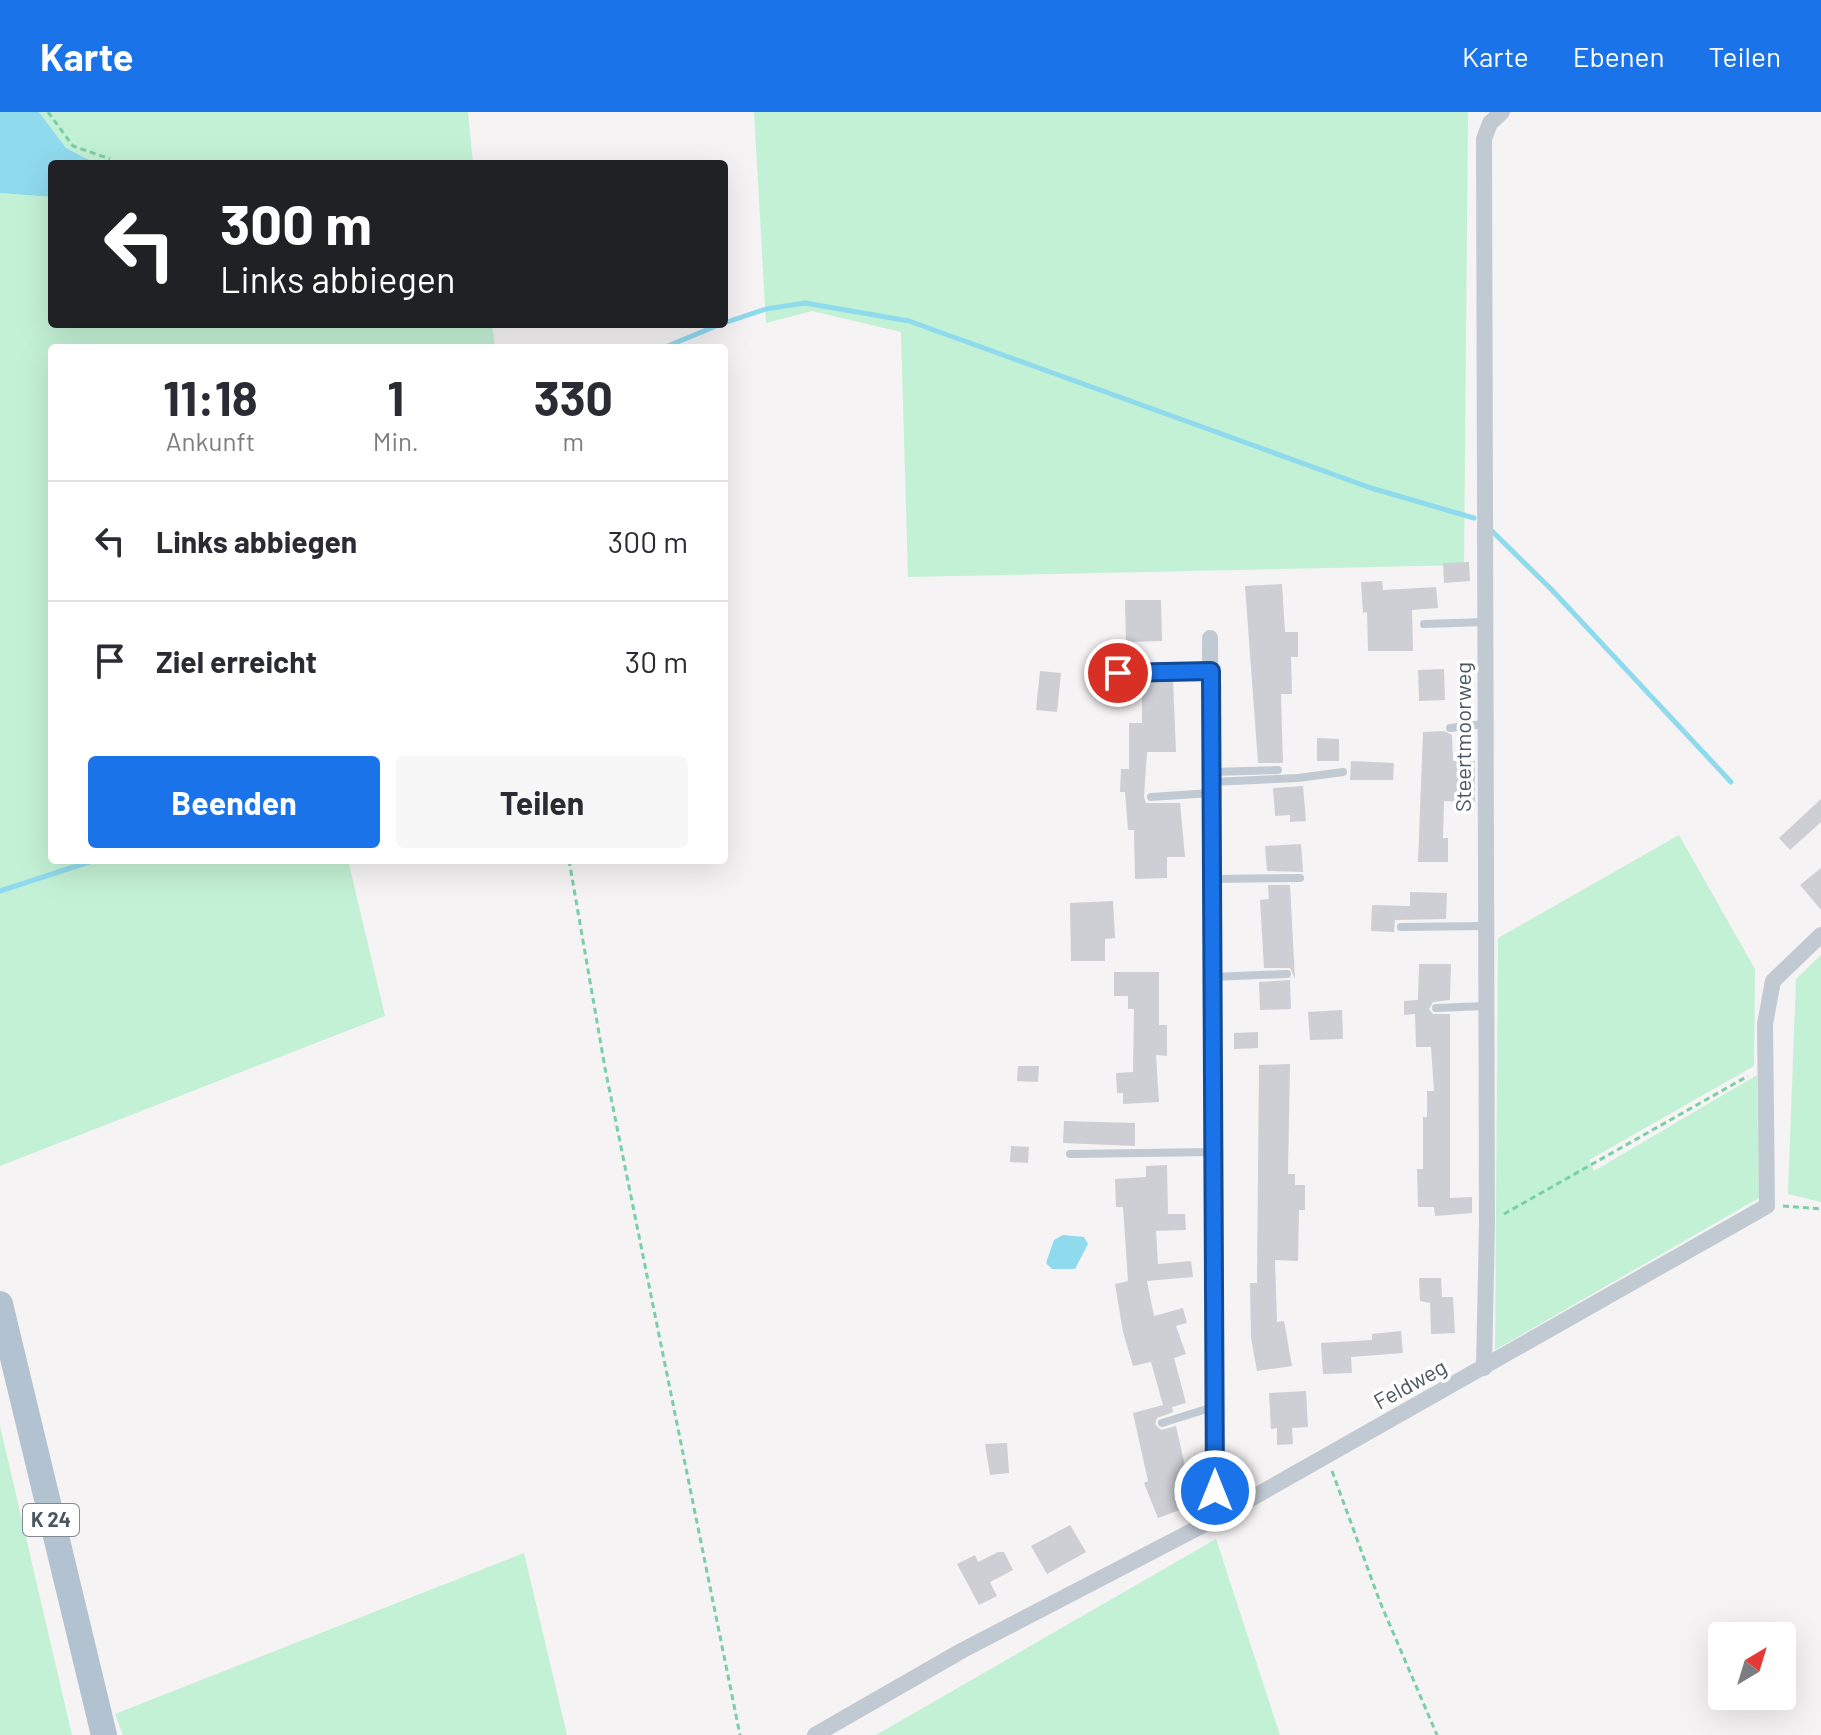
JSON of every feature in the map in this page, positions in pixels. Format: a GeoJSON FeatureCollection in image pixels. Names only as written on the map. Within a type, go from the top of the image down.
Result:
{"type":"FeatureCollection","features":[{"type":"Feature","properties":{"kind":"main road","name":"K 24"},"geometry":{"type":"LineString","coordinates":[[0,1304],[104,1735]]}},
{"type":"Feature","properties":{"kind":"street","name":"Steertmoorweg"},"geometry":{"type":"LineString","coordinates":[[1484,1368],[1487,1224],[1484,139],[1490,123],[1502,112]]}},
{"type":"Feature","properties":{"kind":"street"},"geometry":{"type":"LineString","coordinates":[[1210,638],[1215,1519]]}},
{"type":"Feature","properties":{"kind":"street"},"geometry":{"type":"LineString","coordinates":[[1767,1206],[1765,1024],[1773,981],[1821,935]]}},
{"type":"Feature","properties":{"kind":"street","name":"Feldweg"},"geometry":{"type":"LineString","coordinates":[[815,1735],[963,1650],[1215,1519],[1767,1206]]}},
{"type":"Feature","properties":{"kind":"lane"},"geometry":{"type":"LineString","coordinates":[[1424,624],[1485,622]]}},
{"type":"Feature","properties":{"kind":"lane"},"geometry":{"type":"LineString","coordinates":[[1089,678],[1118,673],[1211,671]]}},
{"type":"Feature","properties":{"kind":"lane"},"geometry":{"type":"LineString","coordinates":[[1450,728],[1485,724]]}},
{"type":"Feature","properties":{"kind":"lane"},"geometry":{"type":"LineString","coordinates":[[1151,797],[1278,770]]}},
{"type":"Feature","properties":{"kind":"lane"},"geometry":{"type":"LineString","coordinates":[[1211,782],[1298,778],[1343,772]]}},
{"type":"Feature","properties":{"kind":"lane"},"geometry":{"type":"LineString","coordinates":[[1211,879],[1300,878]]}},
{"type":"Feature","properties":{"kind":"lane"},"geometry":{"type":"LineString","coordinates":[[1401,927],[1486,926]]}},
{"type":"Feature","properties":{"kind":"lane"},"geometry":{"type":"LineString","coordinates":[[1212,977],[1287,974]]}},
{"type":"Feature","properties":{"kind":"lane"},"geometry":{"type":"LineString","coordinates":[[1436,1008],[1486,1006]]}},
{"type":"Feature","properties":{"kind":"lane"},"geometry":{"type":"LineString","coordinates":[[1070,1154],[1213,1152]]}},
{"type":"Feature","properties":{"kind":"lane"},"geometry":{"type":"LineString","coordinates":[[1162,1423],[1214,1407]]}},
{"type":"Feature","properties":{"kind":"path"},"geometry":{"type":"LineString","coordinates":[[48,112],[73,146],[110,159]]}},
{"type":"Feature","properties":{"kind":"path"},"geometry":{"type":"LineString","coordinates":[[570,864],[605,1068],[740,1735]]}},
{"type":"Feature","properties":{"kind":"path"},"geometry":{"type":"LineString","coordinates":[[1487,1224],[1765,1066]]}},
{"type":"Feature","properties":{"kind":"path"},"geometry":{"type":"LineString","coordinates":[[1767,1206],[1821,1209]]}},
{"type":"Feature","properties":{"kind":"path"},"geometry":{"type":"LineString","coordinates":[[1326,1456],[1380,1602],[1437,1735]]}},
{"type":"Feature","properties":{"kind":"green space"},"geometry":{"type":"Polygon","coordinates":[[[39,112],[468,112],[473,160],[89,160],[66,148],[39,112]]]}},
{"type":"Feature","properties":{"kind":"green space"},"geometry":{"type":"Polygon","coordinates":[[[754,112],[1468,112],[1464,565],[908,577],[901,332],[812,311],[766,323],[754,112]]]}},
{"type":"Feature","properties":{"kind":"green space"},"geometry":{"type":"Polygon","coordinates":[[[0,193],[48,197],[48,328],[492,328],[494,344],[48,344],[48,864],[349,864],[385,1016],[0,1166],[0,193]]]}},
{"type":"Feature","properties":{"kind":"green space"},"geometry":{"type":"Polygon","coordinates":[[[1679,835],[1755,969],[1754,1066],[1589,1160],[1594,1171],[1757,1075],[1759,1198],[1495,1350],[1498,938],[1679,835]]]}},
{"type":"Feature","properties":{"kind":"green space"},"geometry":{"type":"Polygon","coordinates":[[[1821,955],[1821,1202],[1788,1194],[1796,979],[1821,955]]]}},
{"type":"Feature","properties":{"kind":"green space"},"geometry":{"type":"Polygon","coordinates":[[[0,1426],[72,1735],[0,1735],[0,1426]]]}},
{"type":"Feature","properties":{"kind":"green space"},"geometry":{"type":"Polygon","coordinates":[[[1216,1539],[1280,1735],[876,1735],[1216,1539]]]}},
{"type":"Feature","properties":{"kind":"green space"},"geometry":{"type":"Polygon","coordinates":[[[524,1553],[567,1735],[123,1735],[115,1714],[524,1553]]]}},
{"type":"Feature","properties":{"kind":"water"},"geometry":{"type":"Polygon","coordinates":[[[0,112],[39,112],[66,148],[89,160],[48,160],[48,197],[0,193],[0,112]]]}},
{"type":"Feature","properties":{"kind":"water"},"geometry":{"type":"Polygon","coordinates":[[[1063,1235],[1084,1237],[1088,1244],[1075,1269],[1052,1269],[1046,1263],[1054,1240],[1063,1235]]]}},
{"type":"Feature","properties":{"kind":"building"},"geometry":{"type":"Polygon","coordinates":[[[1469,562],[1470,581],[1444,583],[1443,563],[1469,562]]]}},
{"type":"Feature","properties":{"kind":"building"},"geometry":{"type":"Polygon","coordinates":[[[1382,581],[1383,590],[1436,587],[1438,608],[1412,610],[1413,651],[1368,651],[1367,612],[1363,613],[1361,582],[1382,581]]]}},
{"type":"Feature","properties":{"kind":"building"},"geometry":{"type":"Polygon","coordinates":[[[1282,584],[1285,632],[1298,632],[1298,657],[1291,657],[1292,694],[1281,694],[1283,763],[1258,763],[1245,586],[1282,584]]]}},
{"type":"Feature","properties":{"kind":"building"},"geometry":{"type":"Polygon","coordinates":[[[1125,600],[1161,600],[1162,641],[1126,642],[1125,600]]]}},
{"type":"Feature","properties":{"kind":"building"},"geometry":{"type":"Polygon","coordinates":[[[1444,669],[1445,700],[1419,701],[1418,670],[1444,669]]]}},
{"type":"Feature","properties":{"kind":"building"},"geometry":{"type":"Polygon","coordinates":[[[1040,671],[1061,673],[1057,712],[1036,710],[1040,671]]]}},
{"type":"Feature","properties":{"kind":"building"},"geometry":{"type":"Polygon","coordinates":[[[1142,679],[1173,679],[1176,752],[1147,752],[1144,797],[1146,803],[1180,803],[1185,857],[1167,857],[1167,878],[1135,879],[1134,830],[1128,830],[1125,792],[1120,792],[1121,769],[1129,769],[1129,723],[1142,723],[1142,679]]]}},
{"type":"Feature","properties":{"kind":"building"},"geometry":{"type":"Polygon","coordinates":[[[1444,731],[1452,735],[1453,761],[1475,761],[1475,802],[1444,801],[1443,838],[1448,838],[1448,862],[1418,862],[1423,732],[1444,731]]]}},
{"type":"Feature","properties":{"kind":"building"},"geometry":{"type":"Polygon","coordinates":[[[1317,738],[1339,739],[1339,761],[1317,761],[1317,738]]]}},
{"type":"Feature","properties":{"kind":"building"},"geometry":{"type":"Polygon","coordinates":[[[1351,761],[1394,763],[1393,780],[1350,780],[1351,761]]]}},
{"type":"Feature","properties":{"kind":"building"},"geometry":{"type":"Polygon","coordinates":[[[1303,786],[1306,821],[1290,822],[1290,815],[1275,816],[1273,788],[1303,786]]]}},
{"type":"Feature","properties":{"kind":"building"},"geometry":{"type":"Polygon","coordinates":[[[1821,799],[1821,822],[1790,850],[1779,838],[1821,799]]]}},
{"type":"Feature","properties":{"kind":"building"},"geometry":{"type":"Polygon","coordinates":[[[1301,844],[1303,872],[1267,871],[1265,846],[1301,844]]]}},
{"type":"Feature","properties":{"kind":"building"},"geometry":{"type":"Polygon","coordinates":[[[1821,868],[1821,910],[1800,885],[1821,868]]]}},
{"type":"Feature","properties":{"kind":"building"},"geometry":{"type":"Polygon","coordinates":[[[1268,885],[1290,885],[1295,979],[1290,968],[1264,968],[1260,900],[1269,899],[1268,885]]]}},
{"type":"Feature","properties":{"kind":"building"},"geometry":{"type":"Polygon","coordinates":[[[1410,892],[1447,893],[1446,919],[1395,920],[1394,932],[1371,931],[1372,905],[1410,906],[1410,892]]]}},
{"type":"Feature","properties":{"kind":"building"},"geometry":{"type":"Polygon","coordinates":[[[1113,901],[1115,938],[1105,939],[1105,961],[1071,961],[1070,903],[1113,901]]]}},
{"type":"Feature","properties":{"kind":"building"},"geometry":{"type":"Polygon","coordinates":[[[1419,964],[1451,964],[1450,1000],[1433,1002],[1429,1009],[1433,1014],[1450,1014],[1450,1198],[1472,1197],[1472,1213],[1435,1216],[1434,1207],[1418,1207],[1417,1169],[1423,1169],[1423,1117],[1427,1117],[1427,1091],[1434,1091],[1431,1047],[1416,1047],[1415,1014],[1404,1015],[1404,1001],[1418,1000],[1419,964]]]}},
{"type":"Feature","properties":{"kind":"building"},"geometry":{"type":"Polygon","coordinates":[[[1114,972],[1159,972],[1159,1025],[1167,1025],[1167,1056],[1156,1055],[1159,1102],[1123,1104],[1123,1093],[1117,1093],[1116,1073],[1133,1072],[1134,1009],[1128,1009],[1128,996],[1114,996],[1114,972]]]}},
{"type":"Feature","properties":{"kind":"building"},"geometry":{"type":"Polygon","coordinates":[[[1290,980],[1291,1009],[1260,1010],[1259,982],[1290,980]]]}},
{"type":"Feature","properties":{"kind":"building"},"geometry":{"type":"Polygon","coordinates":[[[1342,1010],[1343,1039],[1310,1040],[1308,1012],[1342,1010]]]}},
{"type":"Feature","properties":{"kind":"building"},"geometry":{"type":"Polygon","coordinates":[[[1258,1032],[1258,1048],[1234,1049],[1234,1033],[1258,1032]]]}},
{"type":"Feature","properties":{"kind":"building"},"geometry":{"type":"Polygon","coordinates":[[[1290,1064],[1288,1174],[1295,1174],[1295,1185],[1305,1185],[1305,1210],[1299,1210],[1298,1261],[1275,1260],[1277,1322],[1284,1321],[1292,1366],[1257,1371],[1251,1338],[1250,1283],[1257,1283],[1259,1065],[1290,1064]]]}},
{"type":"Feature","properties":{"kind":"building"},"geometry":{"type":"Polygon","coordinates":[[[1018,1066],[1039,1066],[1038,1082],[1017,1081],[1018,1066]]]}},
{"type":"Feature","properties":{"kind":"building"},"geometry":{"type":"Polygon","coordinates":[[[1064,1121],[1135,1123],[1135,1146],[1063,1143],[1064,1121]]]}},
{"type":"Feature","properties":{"kind":"building"},"geometry":{"type":"Polygon","coordinates":[[[1011,1146],[1029,1147],[1028,1163],[1010,1162],[1011,1146]]]}},
{"type":"Feature","properties":{"kind":"building"},"geometry":{"type":"Polygon","coordinates":[[[1167,1165],[1168,1214],[1185,1214],[1186,1230],[1156,1231],[1158,1264],[1191,1261],[1193,1277],[1147,1281],[1154,1316],[1183,1308],[1187,1323],[1176,1326],[1186,1354],[1174,1358],[1186,1403],[1172,1407],[1173,1412],[1157,1418],[1155,1424],[1161,1430],[1176,1426],[1187,1475],[1177,1479],[1188,1507],[1158,1518],[1144,1483],[1148,1481],[1133,1413],[1163,1405],[1151,1362],[1133,1366],[1123,1332],[1115,1284],[1128,1281],[1123,1207],[1116,1207],[1115,1179],[1146,1177],[1146,1166],[1167,1165]]]}},
{"type":"Feature","properties":{"kind":"building"},"geometry":{"type":"Polygon","coordinates":[[[1419,1278],[1441,1278],[1442,1297],[1453,1297],[1455,1333],[1431,1334],[1430,1303],[1420,1301],[1419,1278]]]}},
{"type":"Feature","properties":{"kind":"building"},"geometry":{"type":"Polygon","coordinates":[[[1401,1331],[1403,1353],[1351,1357],[1352,1373],[1323,1374],[1321,1343],[1372,1340],[1372,1334],[1401,1331]]]}},
{"type":"Feature","properties":{"kind":"building"},"geometry":{"type":"Polygon","coordinates":[[[1306,1391],[1308,1427],[1292,1428],[1293,1444],[1277,1445],[1277,1428],[1271,1429],[1269,1393],[1306,1391]]]}},
{"type":"Feature","properties":{"kind":"building"},"geometry":{"type":"Polygon","coordinates":[[[1007,1443],[1009,1473],[990,1475],[985,1444],[1007,1443]]]}},
{"type":"Feature","properties":{"kind":"building"},"geometry":{"type":"Polygon","coordinates":[[[1070,1525],[1086,1552],[1047,1574],[1031,1546],[1070,1525]]]}},
{"type":"Feature","properties":{"kind":"building"},"geometry":{"type":"Polygon","coordinates":[[[1004,1552],[1013,1570],[990,1582],[997,1596],[979,1605],[957,1564],[975,1555],[978,1562],[1004,1552]]]}},
{"type":"Feature","properties":{"kind":"waterway"},"geometry":{"type":"LineString","coordinates":[[728,322],[766,309],[805,303],[909,321],[1371,488],[1474,518]]}},
{"type":"Feature","properties":{"kind":"waterway"},"geometry":{"type":"LineString","coordinates":[[673,344],[711,328]]}},
{"type":"Feature","properties":{"kind":"waterway"},"geometry":{"type":"LineString","coordinates":[[1492,531],[1552,590],[1731,782]]}},
{"type":"Feature","properties":{"kind":"waterway"},"geometry":{"type":"LineString","coordinates":[[0,891],[83,864]]}},
{"type":"Feature","properties":{"kind":"route"},"geometry":{"type":"LineString","coordinates":[[1118,673],[1211,671],[1215,1491]]}}]}
